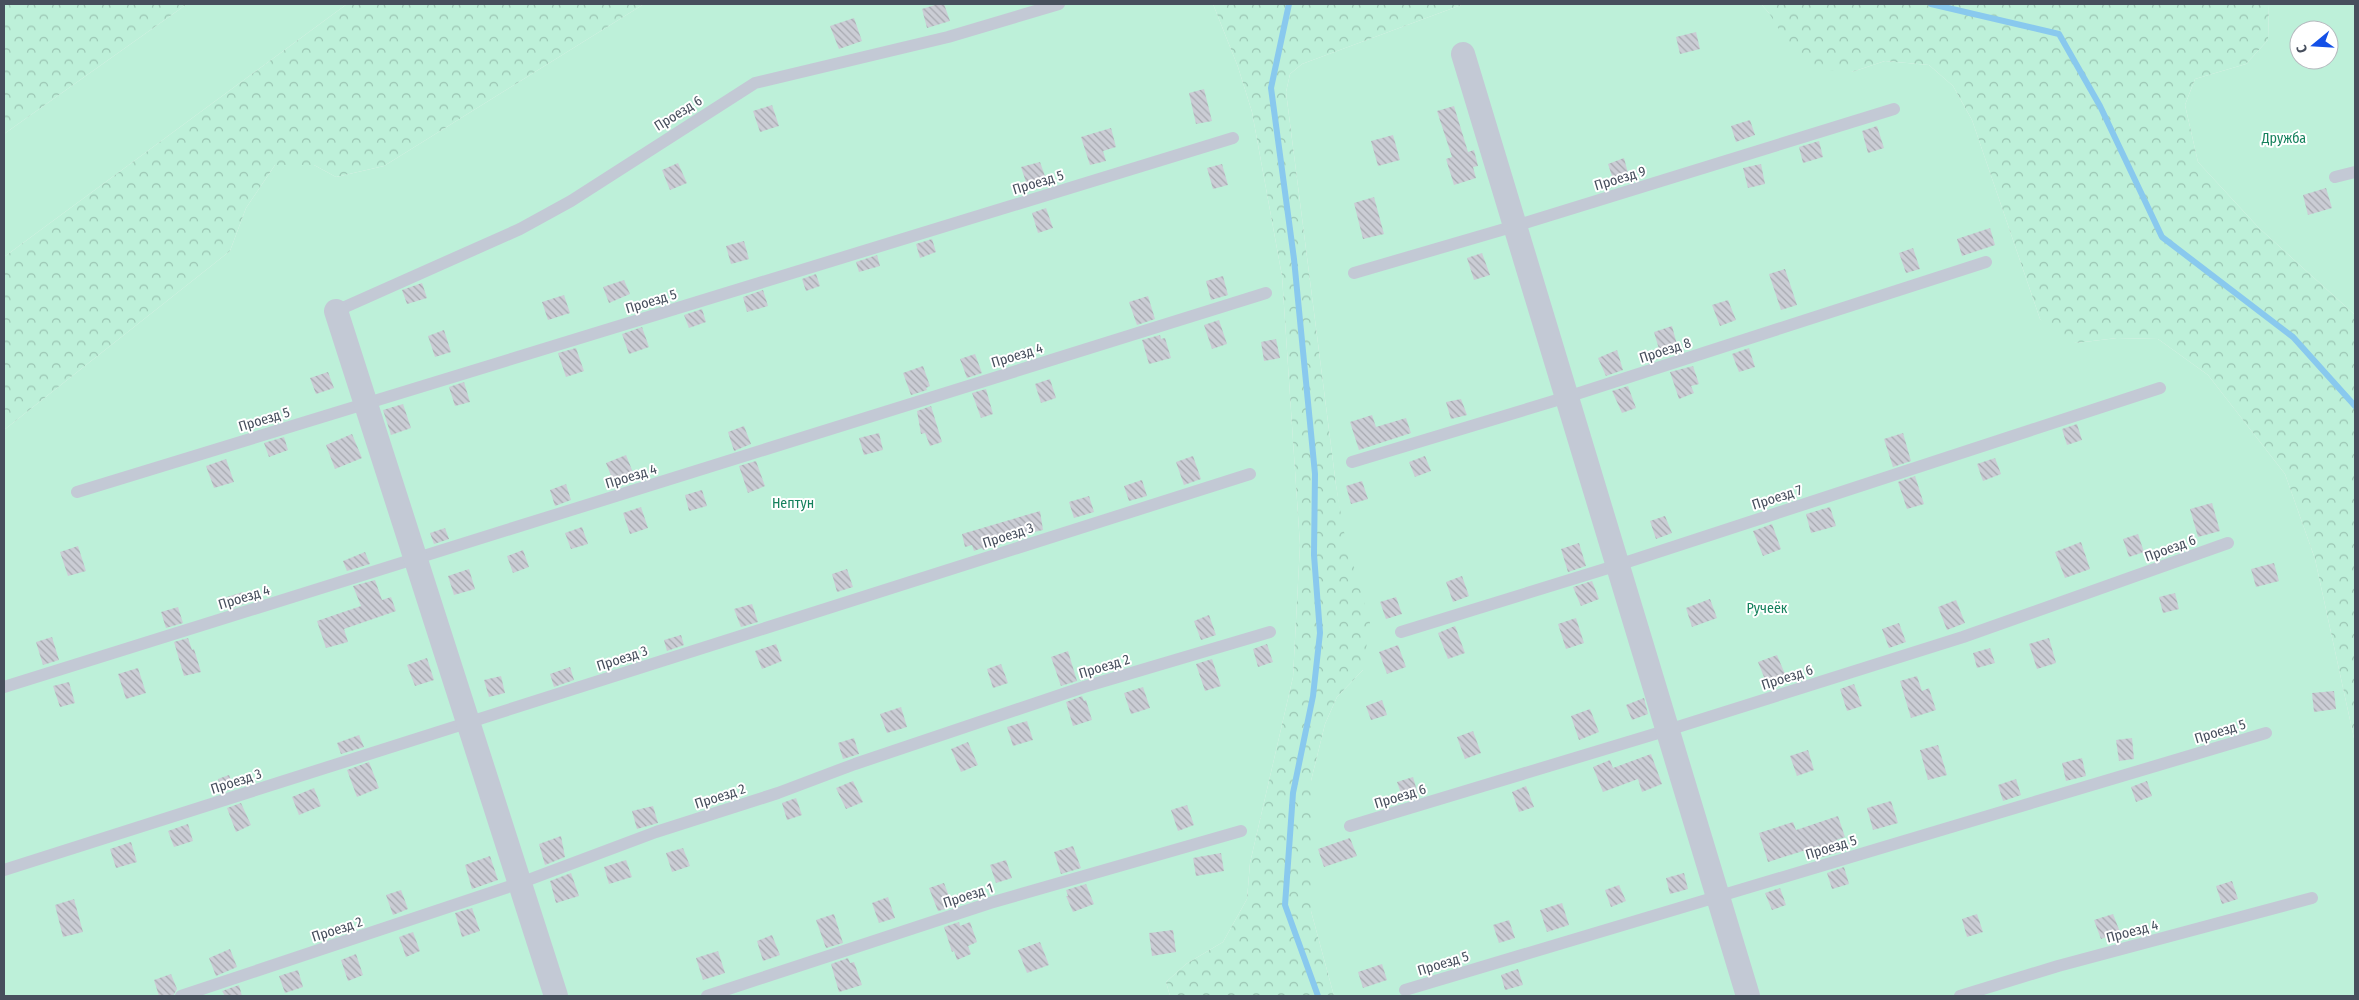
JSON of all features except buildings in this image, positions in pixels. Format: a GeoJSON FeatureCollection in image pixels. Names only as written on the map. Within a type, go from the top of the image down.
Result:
{"type":"FeatureCollection","features":[{"type":"Feature","properties":{"kind":"street"},"geometry":{"type":"LineString","coordinates":[[1463,54],[1748,996]]}},
{"type":"Feature","properties":{"kind":"street"},"geometry":{"type":"LineString","coordinates":[[336,311],[556,996]]}},
{"type":"Feature","properties":{"kind":"lane","name":"Проезд 6"},"geometry":{"type":"LineString","coordinates":[[336,311],[520,229],[571,201],[754,84],[948,36],[1059,4]]}},
{"type":"Feature","properties":{"kind":"lane","name":"Проезд 9"},"geometry":{"type":"LineString","coordinates":[[1354,272],[1515,226],[1894,109]]}},
{"type":"Feature","properties":{"kind":"lane","name":"Проезд 5"},"geometry":{"type":"LineString","coordinates":[[78,492],[1233,138]]}},
{"type":"Feature","properties":{"kind":"lane"},"geometry":{"type":"LineString","coordinates":[[2334,177],[2355,172]]}},
{"type":"Feature","properties":{"kind":"lane","name":"Проезд 8"},"geometry":{"type":"LineString","coordinates":[[1352,462],[1567,397],[1986,262]]}},
{"type":"Feature","properties":{"kind":"lane","name":"Проезд 4"},"geometry":{"type":"LineString","coordinates":[[4,687],[1266,293]]}},
{"type":"Feature","properties":{"kind":"lane","name":"Проезд 7"},"geometry":{"type":"LineString","coordinates":[[1401,632],[1618,565],[2160,388]]}},
{"type":"Feature","properties":{"kind":"lane","name":"Проезд 3"},"geometry":{"type":"LineString","coordinates":[[4,870],[1250,474]]}},
{"type":"Feature","properties":{"kind":"lane","name":"Проезд 6"},"geometry":{"type":"LineString","coordinates":[[1350,826],[1668,730],[1964,637],[2228,543]]}},
{"type":"Feature","properties":{"kind":"lane","name":"Проезд 2"},"geometry":{"type":"LineString","coordinates":[[181,996],[520,883],[656,832],[778,793],[855,764],[1084,687],[1270,632]]}},
{"type":"Feature","properties":{"kind":"lane","name":"Проезд 5"},"geometry":{"type":"LineString","coordinates":[[1405,990],[2266,733]]}},
{"type":"Feature","properties":{"kind":"lane","name":"Проезд 1"},"geometry":{"type":"LineString","coordinates":[[708,996],[990,903],[1241,832]]}},
{"type":"Feature","properties":{"kind":"lane","name":"Проезд 4"},"geometry":{"type":"LineString","coordinates":[[1960,996],[2058,966],[2312,898]]}},
{"type":"Feature","properties":{"kind":"green space"},"geometry":{"type":"Polygon","coordinates":[[[4,4],[187,4],[4,134],[4,4]]]}},
{"type":"Feature","properties":{"kind":"green space"},"geometry":{"type":"Polygon","coordinates":[[[187,4],[347,4],[4,257],[4,134],[187,4]]]}},
{"type":"Feature","properties":{"kind":"green space"},"geometry":{"type":"Polygon","coordinates":[[[347,4],[644,4],[384,166],[336,177],[314,165],[275,165],[246,208],[230,251],[4,430],[4,257],[347,4]]]}},
{"type":"Feature","properties":{"kind":"green space","name":"Нептун"},"geometry":{"type":"Polygon","coordinates":[[[644,4],[1213,4],[1238,67],[1252,112],[1282,276],[1300,545],[1293,677],[1250,863],[1247,899],[1223,942],[1186,964],[1166,982],[1170,996],[4,996],[4,430],[230,251],[246,208],[275,165],[314,165],[336,177],[384,166],[644,4]]]}},
{"type":"Feature","properties":{"kind":"green space"},"geometry":{"type":"Polygon","coordinates":[[[1213,4],[1464,4],[1302,64],[1290,74],[1286,92],[1336,485],[1344,532],[1370,623],[1363,670],[1337,697],[1325,724],[1311,781],[1311,911],[1334,996],[1170,996],[1166,982],[1186,964],[1223,942],[1247,899],[1250,863],[1293,677],[1300,545],[1282,276],[1252,112],[1238,67],[1213,4]]]}},
{"type":"Feature","properties":{"kind":"green space","name":"Ручеёк"},"geometry":{"type":"Polygon","coordinates":[[[1464,4],[1761,4],[1769,13],[1852,72],[1885,61],[1929,65],[1953,86],[1972,120],[2040,319],[2076,343],[2117,338],[2158,339],[2208,375],[2285,474],[2315,559],[2355,743],[2355,996],[1334,996],[1311,911],[1311,781],[1325,724],[1337,697],[1363,670],[1336,485],[1286,92],[1290,74],[1302,64],[1464,4]]]}},
{"type":"Feature","properties":{"kind":"green space"},"geometry":{"type":"Polygon","coordinates":[[[1761,4],[2269,4],[2268,40],[2246,64],[2195,79],[2185,105],[2198,162],[2259,228],[2355,315],[2355,743],[2315,559],[2285,474],[2208,375],[2158,339],[2117,338],[2076,343],[2056,335],[2040,319],[1972,120],[1953,86],[1929,65],[1885,61],[1852,72],[1819,69],[1790,48],[1769,13],[1761,4]]]}},
{"type":"Feature","properties":{"kind":"green space","name":"Дружба"},"geometry":{"type":"Polygon","coordinates":[[[2269,4],[2355,4],[2355,315],[2259,228],[2198,162],[2185,105],[2195,79],[2246,64],[2268,40],[2269,4]]]}},
{"type":"Feature","properties":{"kind":"waterway"},"geometry":{"type":"LineString","coordinates":[[1289,4],[1271,88],[1294,259],[1315,474],[1314,555],[1320,633],[1313,696],[1293,793],[1285,905],[1318,996]]}},
{"type":"Feature","properties":{"kind":"waterway"},"geometry":{"type":"LineString","coordinates":[[1931,4],[2059,34],[2100,106],[2162,237],[2293,337],[2355,406]]}}]}
